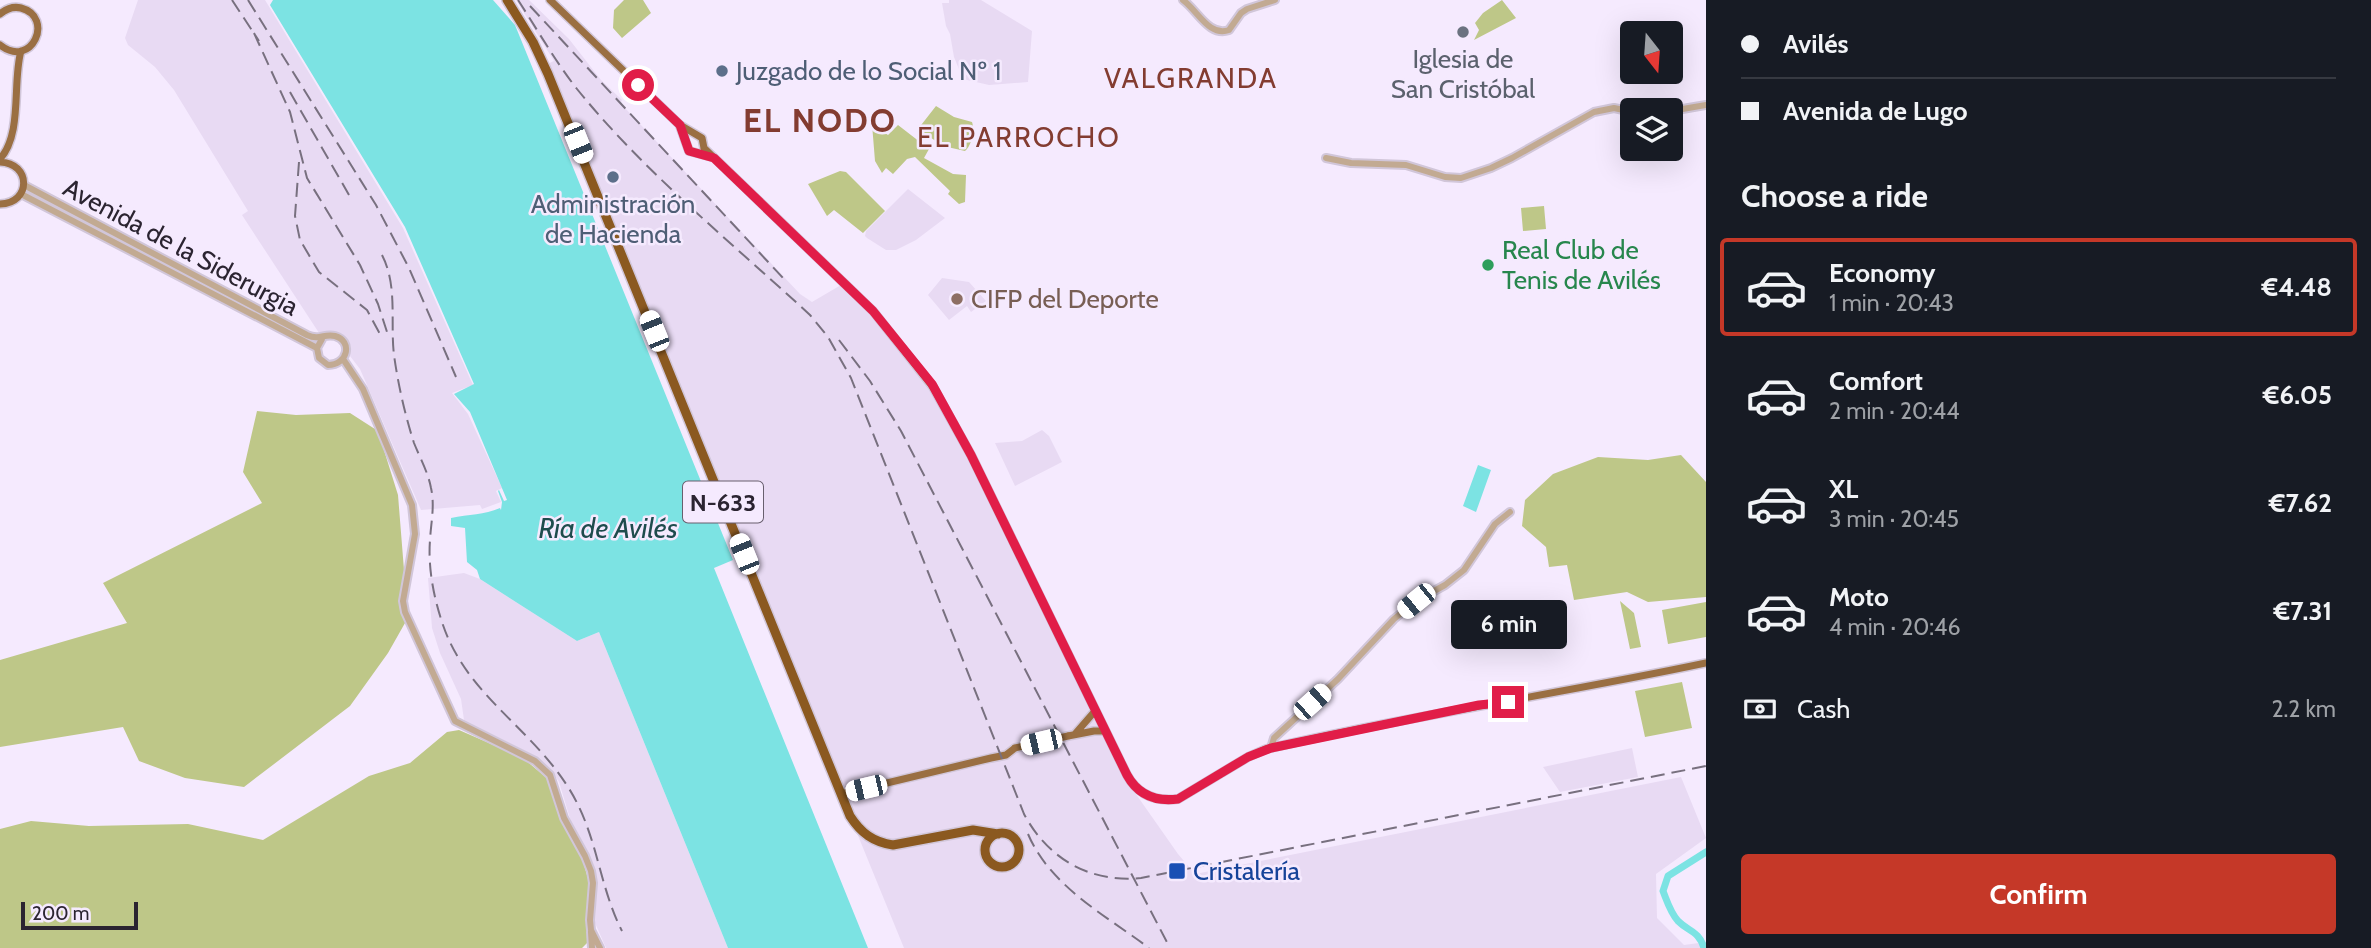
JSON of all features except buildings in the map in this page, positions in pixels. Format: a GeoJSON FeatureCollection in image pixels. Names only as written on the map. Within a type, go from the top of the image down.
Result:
{"type":"FeatureCollection","features":[{"type":"Feature","properties":{"kind":"highway","name":"N-633"},"geometry":{"type":"LineString","coordinates":[[507,0],[537,50],[554,86],[841,794],[858,828],[880,843],[893,845],[979,831]]}},
{"type":"Feature","properties":{"kind":"highway"},"geometry":{"type":"LineString","coordinates":[[979,831],[992,839],[1010,835],[1016,840],[1019,848],[1015,862],[1004,867],[994,865],[986,856],[992,839]]}},
{"type":"Feature","properties":{"kind":"highway"},"geometry":{"type":"LineString","coordinates":[[979,831],[992,839]]}},
{"type":"Feature","properties":{"kind":"main road"},"geometry":{"type":"LineString","coordinates":[[550,0],[680,125],[703,139],[701,151]]}},
{"type":"Feature","properties":{"kind":"main road"},"geometry":{"type":"LineString","coordinates":[[0,14],[11,4],[21,4],[34,17],[38,29],[35,41],[21,51],[9,51]]}},
{"type":"Feature","properties":{"kind":"main road"},"geometry":{"type":"LineString","coordinates":[[0,45],[9,51],[16,67],[18,99],[8,146],[0,161],[12,164],[19,171],[22,190],[11,202],[0,204]]}},
{"type":"Feature","properties":{"kind":"main road"},"geometry":{"type":"LineString","coordinates":[[16,67],[21,51]]}},
{"type":"Feature","properties":{"kind":"main road"},"geometry":{"type":"LineString","coordinates":[[680,125],[689,151],[701,151],[714,158],[873,311],[933,387],[971,455],[1131,783],[1145,795],[1166,801],[1185,796],[1248,757],[1271,748],[1479,705],[1508,702],[1706,663]]}},
{"type":"Feature","properties":{"kind":"main road"},"geometry":{"type":"LineString","coordinates":[[687,142],[690,137],[696,135]]}},
{"type":"Feature","properties":{"kind":"main road"},"geometry":{"type":"LineString","coordinates":[[8,146],[12,164]]}},
{"type":"Feature","properties":{"kind":"main road"},"geometry":{"type":"LineString","coordinates":[[1086,723],[1088,698]]}},
{"type":"Feature","properties":{"kind":"main road"},"geometry":{"type":"LineString","coordinates":[[1074,735],[1091,725],[1095,712]]}},
{"type":"Feature","properties":{"kind":"main road"},"geometry":{"type":"LineString","coordinates":[[1074,735],[1095,712]]}},
{"type":"Feature","properties":{"kind":"main road"},"geometry":{"type":"LineString","coordinates":[[841,794],[991,758],[1015,748],[1099,730],[1105,732]]}},
{"type":"Feature","properties":{"kind":"street"},"geometry":{"type":"LineString","coordinates":[[1183,0],[1197,11],[1209,27],[1219,32],[1229,30],[1247,9],[1275,0]]}},
{"type":"Feature","properties":{"kind":"street"},"geometry":{"type":"LineString","coordinates":[[1683,109],[1706,105]]}},
{"type":"Feature","properties":{"kind":"street"},"geometry":{"type":"LineString","coordinates":[[1325,158],[1351,163],[1406,165],[1446,177],[1461,178],[1512,158],[1594,112],[1620,109]]}},
{"type":"Feature","properties":{"kind":"street","name":"Avenida de la Siderurgia"},"geometry":{"type":"LineString","coordinates":[[22,190],[307,335],[322,339]]}},
{"type":"Feature","properties":{"kind":"street","name":"Avenida de la Siderurgia"},"geometry":{"type":"LineString","coordinates":[[22,190],[317,348]]}},
{"type":"Feature","properties":{"kind":"street"},"geometry":{"type":"LineString","coordinates":[[332,335],[342,340],[346,349],[339,363],[328,365],[319,358],[317,348],[322,339],[332,335]]}},
{"type":"Feature","properties":{"kind":"street"},"geometry":{"type":"LineString","coordinates":[[343,359],[363,389],[412,505],[415,534],[403,601],[405,612],[455,721],[535,761],[550,775],[564,818],[591,871],[592,948]]}},
{"type":"Feature","properties":{"kind":"street"},"geometry":{"type":"LineString","coordinates":[[1271,748],[1274,738],[1338,679],[1388,624],[1416,601],[1446,585],[1464,570],[1495,524],[1510,512]]}},
{"type":"Feature","properties":{"kind":"street"},"geometry":{"type":"LineString","coordinates":[[591,930],[600,948]]}},
{"type":"Feature","properties":{"kind":"shaded area"},"geometry":{"type":"Polygon","coordinates":[[[138,0],[265,0],[403,228],[473,385],[452,393],[468,414],[502,488],[496,491],[501,502],[482,509],[480,505],[421,510],[360,369],[350,356],[350,345],[343,335],[331,332],[321,336],[242,215],[248,211],[174,90],[155,67],[128,45],[125,38],[138,0]]]}},
{"type":"Feature","properties":{"kind":"shaded area"},"geometry":{"type":"Polygon","coordinates":[[[516,0],[529,0],[569,39],[601,80],[622,100],[625,108],[800,294],[812,302],[841,285],[879,324],[929,385],[963,442],[1131,787],[1195,874],[1681,777],[1706,838],[1656,874],[1657,918],[1684,945],[1706,942],[1706,948],[904,948],[543,66],[554,61],[516,0]]]}},
{"type":"Feature","properties":{"kind":"shaded area"},"geometry":{"type":"Polygon","coordinates":[[[624,0],[643,0],[651,13],[622,38],[613,28],[614,10],[624,0]]]}},
{"type":"Feature","properties":{"kind":"shaded area"},"geometry":{"type":"Polygon","coordinates":[[[949,0],[981,0],[1032,31],[1028,82],[989,85],[963,79],[946,26],[942,3],[949,3],[949,0]]]}},
{"type":"Feature","properties":{"kind":"shaded area"},"geometry":{"type":"Polygon","coordinates":[[[1502,0],[1516,18],[1474,40],[1479,30],[1475,23],[1483,13],[1502,0]]]}},
{"type":"Feature","properties":{"kind":"shaded area"},"geometry":{"type":"Polygon","coordinates":[[[936,106],[954,117],[972,122],[972,137],[965,151],[943,146],[918,129],[936,106]]]}},
{"type":"Feature","properties":{"kind":"shaded area"},"geometry":{"type":"Polygon","coordinates":[[[872,124],[888,135],[898,125],[929,149],[924,158],[953,174],[966,175],[965,202],[959,204],[948,194],[950,191],[915,157],[907,159],[893,174],[886,168],[882,173],[875,161],[872,124]]]}},
{"type":"Feature","properties":{"kind":"shaded area"},"geometry":{"type":"Polygon","coordinates":[[[840,171],[846,172],[885,211],[863,233],[834,210],[827,216],[808,184],[840,171]]]}},
{"type":"Feature","properties":{"kind":"shaded area"},"geometry":{"type":"Polygon","coordinates":[[[908,189],[945,218],[916,240],[896,250],[886,250],[867,238],[866,231],[908,189]]]}},
{"type":"Feature","properties":{"kind":"shaded area"},"geometry":{"type":"Polygon","coordinates":[[[1544,206],[1546,229],[1523,231],[1521,208],[1544,206]]]}},
{"type":"Feature","properties":{"kind":"shaded area","name":"CIFP del Deporte"},"geometry":{"type":"Polygon","coordinates":[[[942,278],[969,282],[986,301],[971,312],[967,306],[949,320],[928,295],[942,278]]]}},
{"type":"Feature","properties":{"kind":"shaded area"},"geometry":{"type":"Polygon","coordinates":[[[257,411],[296,415],[350,413],[378,431],[398,495],[405,623],[388,653],[350,706],[244,787],[185,778],[139,761],[123,727],[0,747],[0,660],[127,623],[103,583],[262,503],[243,472],[257,411]]]}},
{"type":"Feature","properties":{"kind":"shaded area"},"geometry":{"type":"Polygon","coordinates":[[[1042,430],[1049,436],[1062,462],[1015,486],[995,443],[1022,441],[1042,430]]]}},
{"type":"Feature","properties":{"kind":"shaded area"},"geometry":{"type":"Polygon","coordinates":[[[1681,455],[1706,482],[1706,597],[1648,602],[1627,592],[1574,600],[1567,565],[1549,567],[1546,547],[1522,526],[1525,500],[1553,474],[1598,457],[1648,460],[1681,455]]]}},
{"type":"Feature","properties":{"kind":"shaded area"},"geometry":{"type":"Polygon","coordinates":[[[464,573],[480,579],[577,641],[599,632],[728,948],[606,948],[595,923],[597,885],[593,863],[571,822],[559,782],[533,755],[464,720],[461,699],[432,628],[428,578],[464,573]]]}},
{"type":"Feature","properties":{"kind":"shaded area"},"geometry":{"type":"Polygon","coordinates":[[[1620,601],[1634,613],[1641,647],[1630,649],[1620,601]]]}},
{"type":"Feature","properties":{"kind":"shaded area"},"geometry":{"type":"Polygon","coordinates":[[[1706,602],[1706,637],[1668,644],[1662,610],[1706,602]]]}},
{"type":"Feature","properties":{"kind":"shaded area"},"geometry":{"type":"Polygon","coordinates":[[[1682,682],[1692,728],[1645,737],[1635,691],[1682,682]]]}},
{"type":"Feature","properties":{"kind":"shaded area"},"geometry":{"type":"Polygon","coordinates":[[[459,730],[523,758],[549,780],[558,810],[582,858],[589,882],[588,942],[582,948],[0,948],[0,829],[31,821],[89,826],[188,824],[263,840],[369,776],[410,763],[447,732],[459,730]]]}},
{"type":"Feature","properties":{"kind":"shaded area"},"geometry":{"type":"Polygon","coordinates":[[[1632,748],[1638,777],[1560,792],[1543,767],[1632,748]]]}},
{"type":"Feature","properties":{"kind":"water","name":"Ría de Avilés"},"geometry":{"type":"Polygon","coordinates":[[[273,0],[493,0],[515,25],[733,560],[714,568],[868,948],[728,948],[599,632],[577,641],[480,579],[477,570],[467,562],[465,528],[451,526],[451,518],[500,508],[501,510],[499,490],[504,501],[507,500],[470,412],[454,394],[474,384],[405,227],[270,5],[273,0]]]}},
{"type":"Feature","properties":{"kind":"water"},"geometry":{"type":"Polygon","coordinates":[[[1478,465],[1491,470],[1476,512],[1463,506],[1478,465]]]}},
{"type":"Feature","properties":{"kind":"waterway"},"geometry":{"type":"LineString","coordinates":[[1704,948],[1696,935],[1675,918],[1663,891],[1668,876],[1706,852]]}},
{"type":"Feature","properties":{"kind":"railway"},"geometry":{"type":"LineString","coordinates":[[232,0],[259,41]]}},
{"type":"Feature","properties":{"kind":"railway"},"geometry":{"type":"LineString","coordinates":[[248,0],[376,205],[409,268],[456,377]]}},
{"type":"Feature","properties":{"kind":"railway"},"geometry":{"type":"LineString","coordinates":[[518,0],[569,78],[603,120],[689,206],[810,315],[828,337],[851,378],[1024,814],[1045,844],[1072,865],[1105,876],[1141,878],[1706,766]]}},
{"type":"Feature","properties":{"kind":"railway"},"geometry":{"type":"LineString","coordinates":[[530,6],[783,278]]}},
{"type":"Feature","properties":{"kind":"railway"},"geometry":{"type":"LineString","coordinates":[[254,33],[290,112],[307,178],[360,265],[378,304],[387,332]]}},
{"type":"Feature","properties":{"kind":"railway"},"geometry":{"type":"LineString","coordinates":[[290,92],[349,195]]}},
{"type":"Feature","properties":{"kind":"railway"},"geometry":{"type":"LineString","coordinates":[[299,162],[295,216],[300,240],[319,272],[367,310],[381,336]]}},
{"type":"Feature","properties":{"kind":"railway"},"geometry":{"type":"LineString","coordinates":[[382,255],[392,292],[394,355],[400,388],[414,443],[428,476],[432,495],[430,560],[433,590],[441,619],[451,645],[465,668],[498,708],[535,745],[568,787],[586,823],[622,931]]}},
{"type":"Feature","properties":{"kind":"railway"},"geometry":{"type":"LineString","coordinates":[[839,340],[870,381],[901,431],[1170,948]]}},
{"type":"Feature","properties":{"kind":"railway"},"geometry":{"type":"LineString","coordinates":[[1028,834],[1050,869],[1064,884],[1149,948]]}},
{"type":"Feature","properties":{"kind":"place","name":"Iglesia de San Cristóbal"},"geometry":{"type":"Point","coordinates":[1463,32]}},
{"type":"Feature","properties":{"kind":"place","name":"Juzgado de lo Social Nº 1"},"geometry":{"type":"Point","coordinates":[722,71]}},
{"type":"Feature","properties":{"kind":"place","name":"Administración de Hacienda"},"geometry":{"type":"Point","coordinates":[613,177]}},
{"type":"Feature","properties":{"kind":"place","name":"Real Club de Tenis de Avilés"},"geometry":{"type":"Point","coordinates":[1488,265]}},
{"type":"Feature","properties":{"kind":"place","name":"CIFP del Deporte"},"geometry":{"type":"Point","coordinates":[957,299]}},
{"type":"Feature","properties":{"kind":"place","name":"Cristalería"},"geometry":{"type":"Point","coordinates":[1177,871]}},
{"type":"Feature","properties":{"kind":"district","name":"VALGRANDA"},"geometry":{"type":"Point","coordinates":[1191,78]}},
{"type":"Feature","properties":{"kind":"district","name":"EL NODO"},"geometry":{"type":"Point","coordinates":[820,120]}},
{"type":"Feature","properties":{"kind":"district","name":"EL PARROCHO"},"geometry":{"type":"Point","coordinates":[1019,137]}},
{"type":"Feature","properties":{"kind":"route"},"geometry":{"type":"LineString","coordinates":[[638,85],[680,125],[689,151],[714,158],[873,311],[932,384],[971,455],[1095,711],[1136,789],[1156,800],[1178,799],[1266,749],[1479,705],[1508,702]]}}]}
